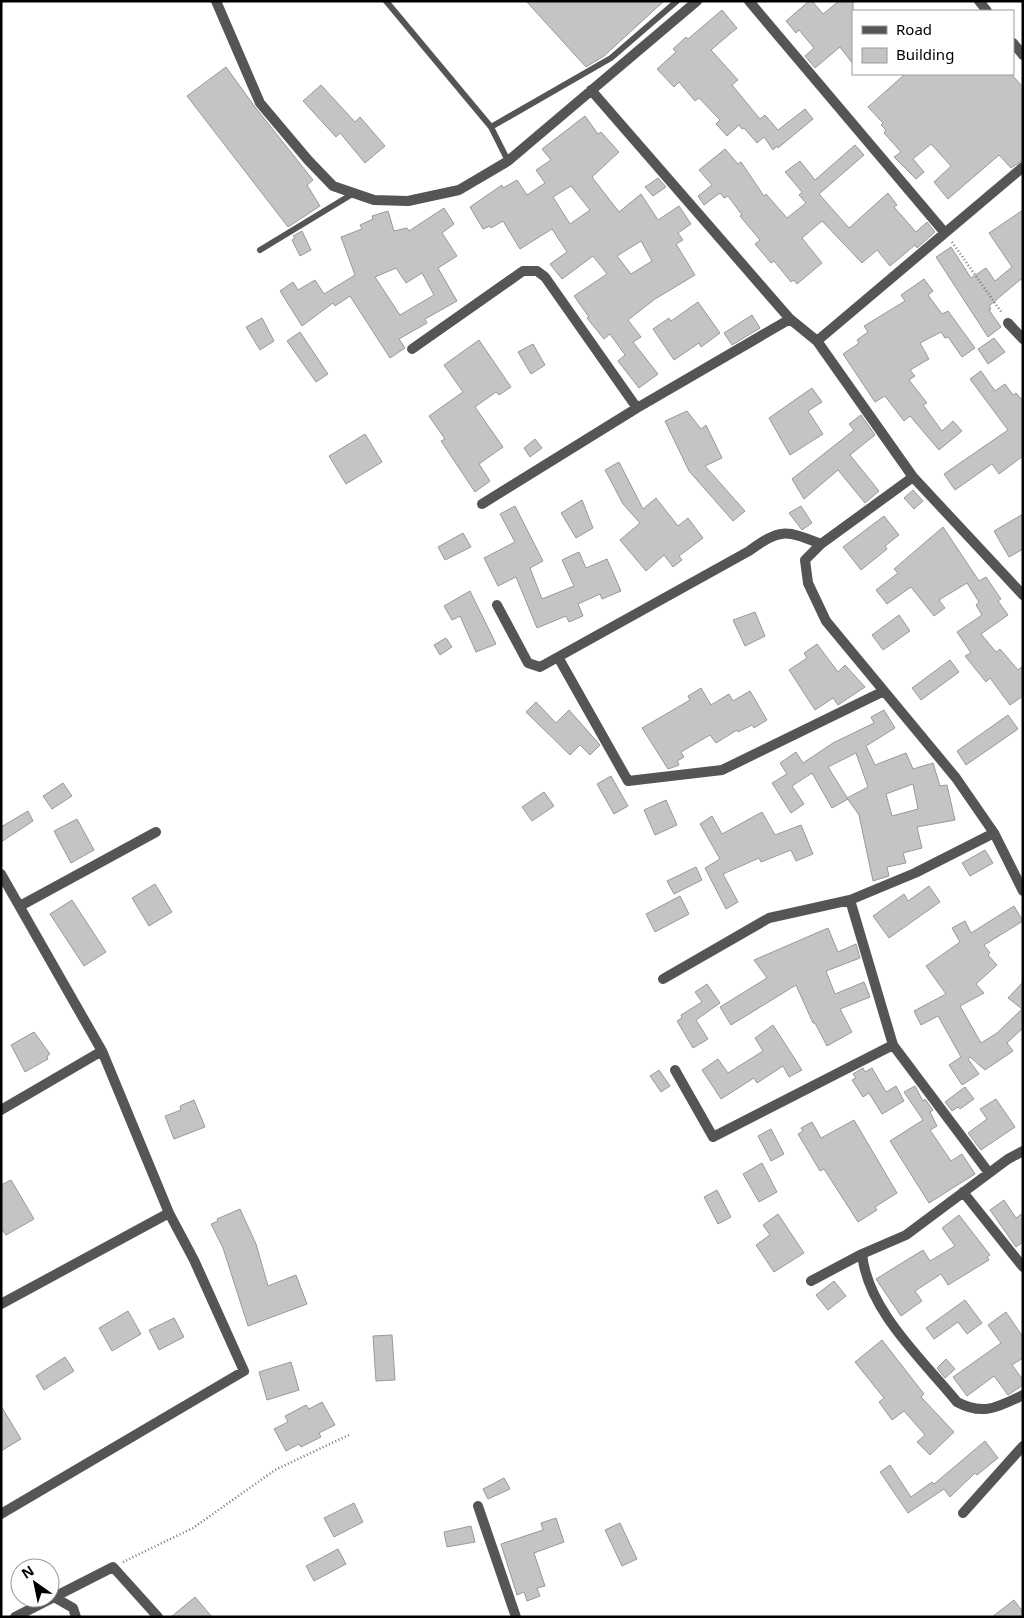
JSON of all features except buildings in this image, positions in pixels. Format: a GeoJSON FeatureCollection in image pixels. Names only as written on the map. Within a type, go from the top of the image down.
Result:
{"type":"FeatureCollection","features":[{"type":"Feature","properties":{"kind":"street"},"geometry":{"type":"LineString","coordinates":[[216,1],[260,103],[287,137],[333,186],[374,200],[408,202],[459,190],[508,161],[697,1]]}},
{"type":"Feature","properties":{"kind":"street"},"geometry":{"type":"LineString","coordinates":[[748,1],[945,233]]}},
{"type":"Feature","properties":{"kind":"street"},"geometry":{"type":"LineString","coordinates":[[1014,44],[1023,55]]}},
{"type":"Feature","properties":{"kind":"street"},"geometry":{"type":"LineString","coordinates":[[591,90],[790,318],[817,341],[913,477],[1023,595]]}},
{"type":"Feature","properties":{"kind":"street"},"geometry":{"type":"LineString","coordinates":[[817,341],[1023,168]]}},
{"type":"Feature","properties":{"kind":"street"},"geometry":{"type":"LineString","coordinates":[[412,349],[517,274],[523,271],[537,271],[544,276],[637,408]]}},
{"type":"Feature","properties":{"kind":"street"},"geometry":{"type":"LineString","coordinates":[[482,504],[637,408],[790,318]]}},
{"type":"Feature","properties":{"kind":"street"},"geometry":{"type":"LineString","coordinates":[[1008,323],[1023,340]]}},
{"type":"Feature","properties":{"kind":"street"},"geometry":{"type":"LineString","coordinates":[[913,477],[821,544],[805,560],[808,583],[826,621],[956,778],[994,833],[1023,891]]}},
{"type":"Feature","properties":{"kind":"street"},"geometry":{"type":"LineString","coordinates":[[497,605],[528,663],[540,667],[749,550],[769,536],[791,533],[821,544]]}},
{"type":"Feature","properties":{"kind":"street"},"geometry":{"type":"LineString","coordinates":[[558,657],[628,781],[722,770],[884,691]]}},
{"type":"Feature","properties":{"kind":"street"},"geometry":{"type":"LineString","coordinates":[[20,906],[156,832]]}},
{"type":"Feature","properties":{"kind":"street"},"geometry":{"type":"LineString","coordinates":[[663,979],[769,918],[850,900],[915,873],[994,833]]}},
{"type":"Feature","properties":{"kind":"street"},"geometry":{"type":"LineString","coordinates":[[1,874],[102,1051],[169,1213],[194,1260],[244,1371],[1,1514]]}},
{"type":"Feature","properties":{"kind":"street"},"geometry":{"type":"LineString","coordinates":[[850,900],[893,1045],[990,1173]]}},
{"type":"Feature","properties":{"kind":"street"},"geometry":{"type":"LineString","coordinates":[[675,1070],[713,1137],[893,1045]]}},
{"type":"Feature","properties":{"kind":"street"},"geometry":{"type":"LineString","coordinates":[[1,1110],[102,1051]]}},
{"type":"Feature","properties":{"kind":"street"},"geometry":{"type":"LineString","coordinates":[[811,1280],[862,1254],[906,1235],[963,1192],[1023,1151]]}},
{"type":"Feature","properties":{"kind":"street"},"geometry":{"type":"LineString","coordinates":[[963,1192],[1023,1267]]}},
{"type":"Feature","properties":{"kind":"street"},"geometry":{"type":"LineString","coordinates":[[1,1304],[169,1213]]}},
{"type":"Feature","properties":{"kind":"street"},"geometry":{"type":"LineString","coordinates":[[862,1254],[863,1268],[880,1310],[957,1402],[971,1410],[998,1407],[1023,1395]]}},
{"type":"Feature","properties":{"kind":"street"},"geometry":{"type":"LineString","coordinates":[[964,1513],[1023,1446]]}},
{"type":"Feature","properties":{"kind":"street"},"geometry":{"type":"LineString","coordinates":[[478,1506],[516,1617]]}},
{"type":"Feature","properties":{"kind":"street"},"geometry":{"type":"LineString","coordinates":[[60,1593],[113,1567],[158,1617]]}},
{"type":"Feature","properties":{"kind":"street"},"geometry":{"type":"LineString","coordinates":[[60,1600],[73,1608],[76,1617]]}},
{"type":"Feature","properties":{"kind":"street"},"geometry":{"type":"LineString","coordinates":[[15,1617],[32,1608]]}},
{"type":"Feature","properties":{"kind":"lane"},"geometry":{"type":"LineString","coordinates":[[386,1],[492,127],[508,161]]}},
{"type":"Feature","properties":{"kind":"lane"},"geometry":{"type":"LineString","coordinates":[[492,127],[611,58],[677,1]]}},
{"type":"Feature","properties":{"kind":"lane"},"geometry":{"type":"LineString","coordinates":[[260,250],[355,192]]}},
{"type":"Feature","properties":{"kind":"path"},"geometry":{"type":"LineString","coordinates":[[945,233],[1008,323]]}},
{"type":"Feature","properties":{"kind":"path"},"geometry":{"type":"LineString","coordinates":[[113,1567],[193,1528],[276,1470],[351,1434]]}}]}
